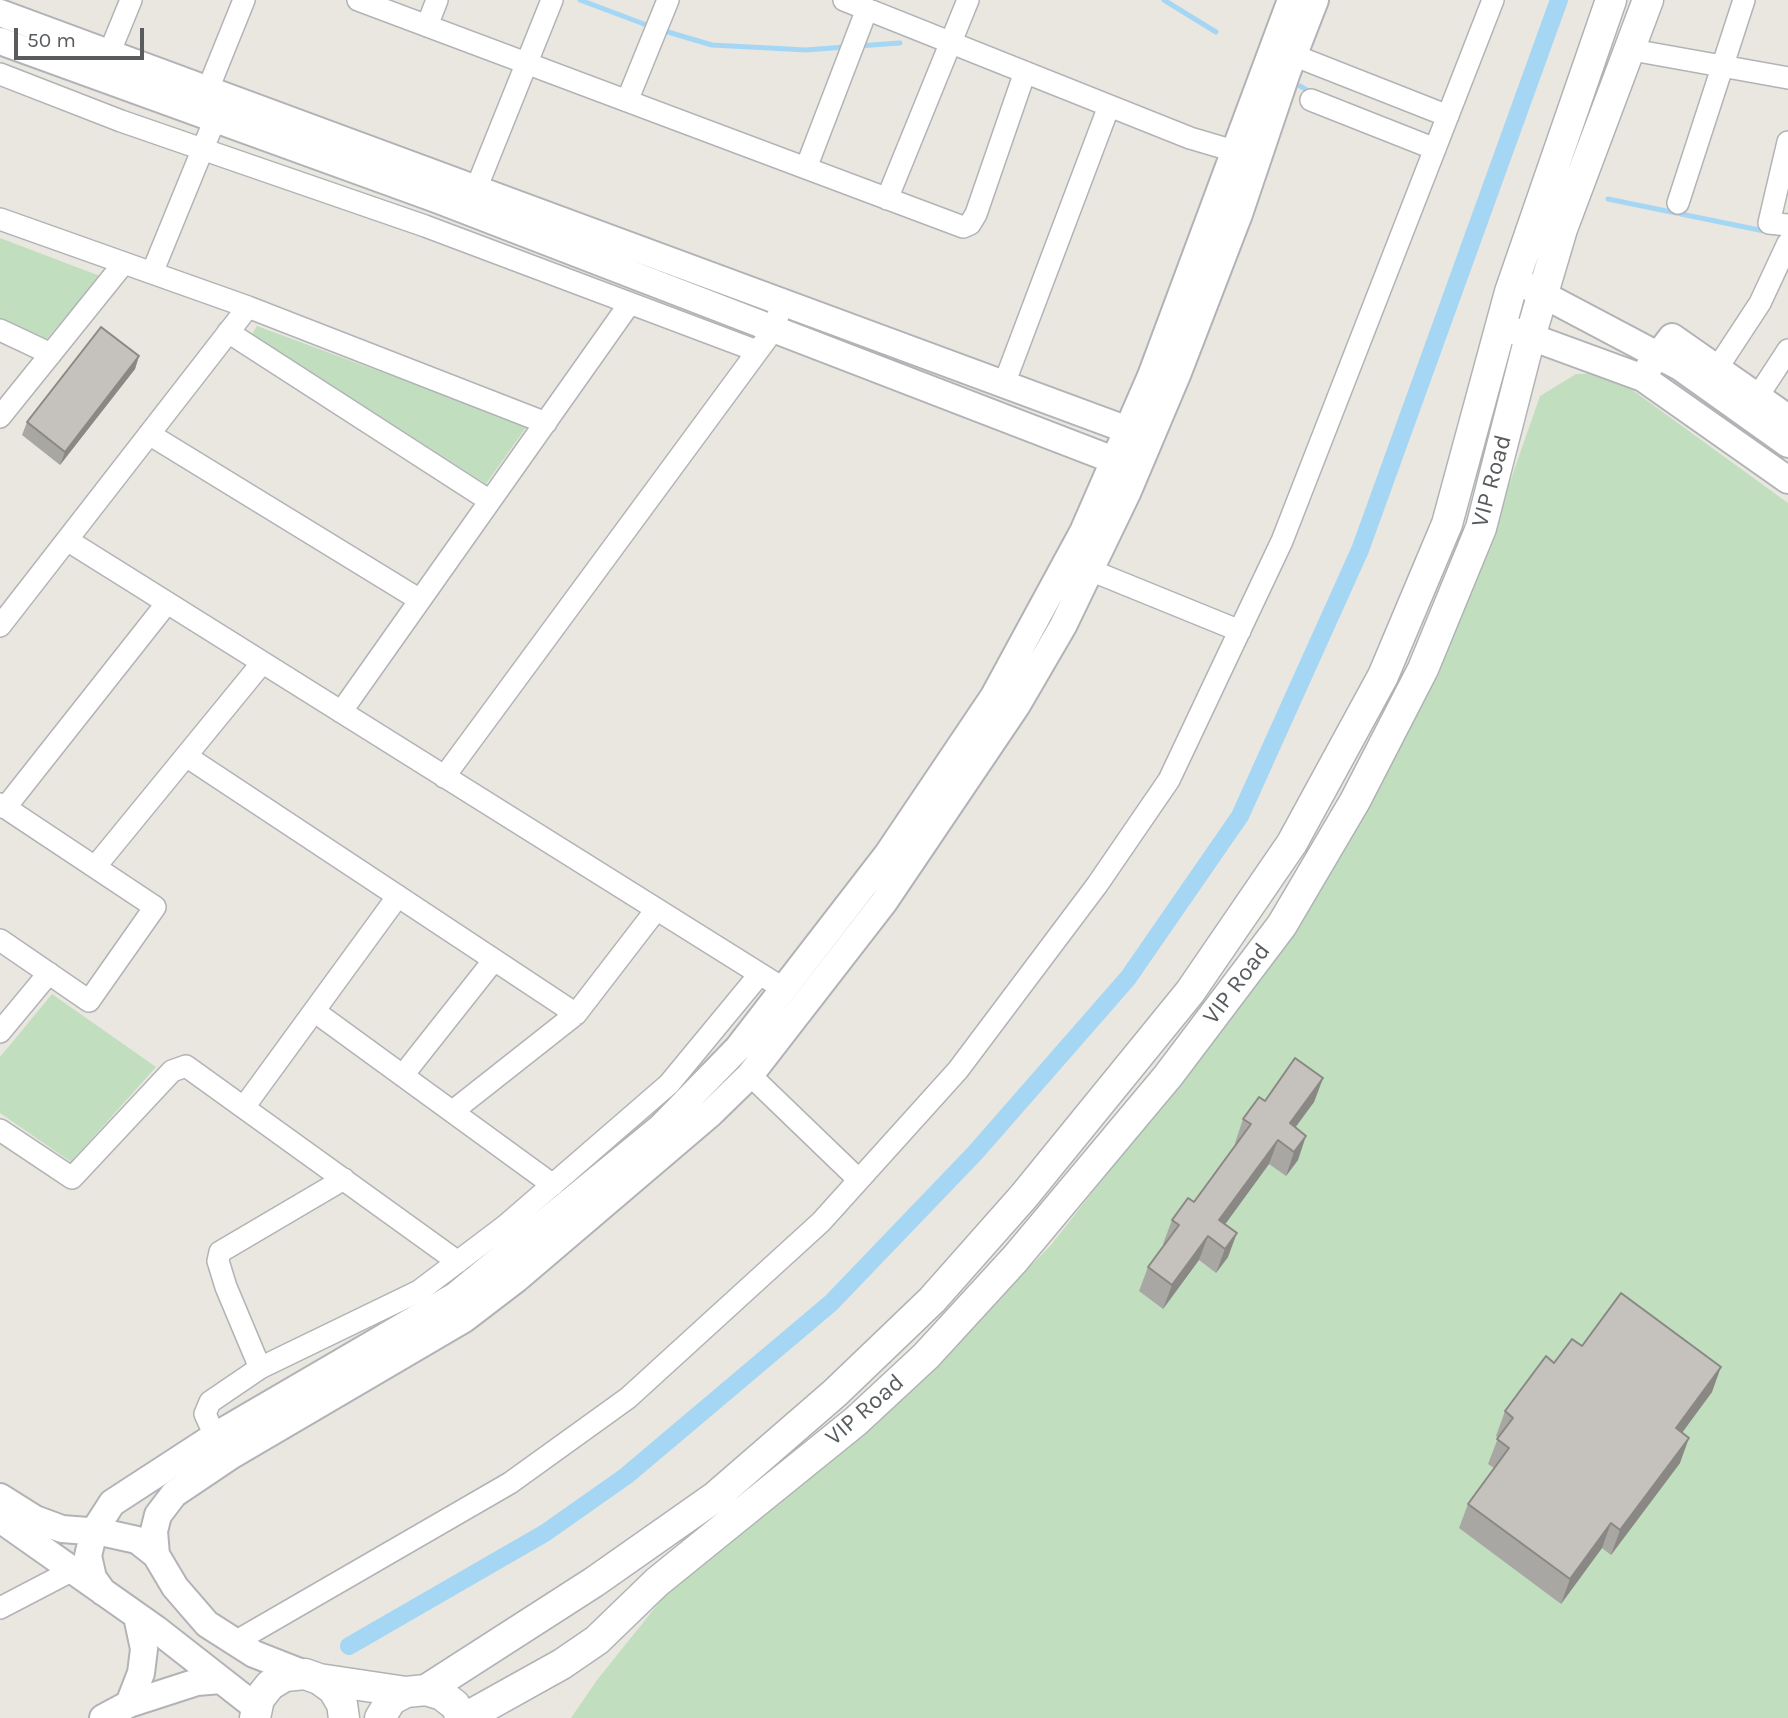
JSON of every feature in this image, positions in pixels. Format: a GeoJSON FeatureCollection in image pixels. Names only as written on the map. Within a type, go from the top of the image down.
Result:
{"type":"FeatureCollection","features":[{"type":"Feature","properties":{"kind":"main road","name":"VIP Road"},"geometry":{"type":"LineString","coordinates":[[380,1718],[391,1700],[416,1691],[594,1582],[715,1497],[835,1393],[932,1300],[1024,1196],[1190,992],[1292,843],[1383,676],[1447,524],[1514,280],[1611,0]]}},
{"type":"Feature","properties":{"kind":"main road","name":"VIP Road"},"geometry":{"type":"LineString","coordinates":[[464,1718],[562,1664],[597,1640],[657,1582],[856,1421],[926,1356],[1015,1259],[1168,1076],[1282,925],[1355,801],[1423,669],[1481,528],[1530,337],[1563,229],[1648,0]]}},
{"type":"Feature","properties":{"kind":"main road"},"geometry":{"type":"LineString","coordinates":[[256,1713],[270,1685],[285,1676],[416,1691],[448,1700],[464,1718]]}},
{"type":"Feature","properties":{"kind":"main road"},"geometry":{"type":"LineString","coordinates":[[312,1677],[333,1689],[342,1704],[344,1718]]}},
{"type":"Feature","properties":{"kind":"street"},"geometry":{"type":"LineString","coordinates":[[105,65],[131,0]]}},
{"type":"Feature","properties":{"kind":"street"},"geometry":{"type":"LineString","coordinates":[[152,273],[215,119],[208,89],[244,0]]}},
{"type":"Feature","properties":{"kind":"street"},"geometry":{"type":"LineString","coordinates":[[358,0],[963,227],[970,224],[1025,72]]}},
{"type":"Feature","properties":{"kind":"street"},"geometry":{"type":"LineString","coordinates":[[426,26],[437,0]]}},
{"type":"Feature","properties":{"kind":"street"},"geometry":{"type":"LineString","coordinates":[[887,199],[968,0]]}},
{"type":"Feature","properties":{"kind":"street"},"geometry":{"type":"LineString","coordinates":[[1139,434],[1151,376],[1291,0]]}},
{"type":"Feature","properties":{"kind":"street"},"geometry":{"type":"LineString","coordinates":[[156,1555],[154,1531],[158,1515],[174,1494],[232,1455],[464,1319],[515,1280],[711,1113],[750,1074],[884,902],[1010,717],[1063,626],[1090,570],[1126,465],[1239,214],[1293,55],[1315,0]]}},
{"type":"Feature","properties":{"kind":"street"},"geometry":{"type":"LineString","coordinates":[[235,1642],[510,1483],[628,1398],[821,1222],[958,1070],[1097,885],[1169,780],[1282,541],[1493,0]]}},
{"type":"Feature","properties":{"kind":"street"},"geometry":{"type":"LineString","coordinates":[[1563,229],[1591,186],[1657,0]]}},
{"type":"Feature","properties":{"kind":"street"},"geometry":{"type":"LineString","coordinates":[[1678,203],[1744,0]]}},
{"type":"Feature","properties":{"kind":"street"},"geometry":{"type":"LineString","coordinates":[[476,189],[550,3]]}},
{"type":"Feature","properties":{"kind":"street"},"geometry":{"type":"LineString","coordinates":[[806,168],[857,34],[855,3],[1109,106],[1234,151]]}},
{"type":"Feature","properties":{"kind":"street"},"geometry":{"type":"LineString","coordinates":[[626,101],[666,7]]}},
{"type":"Feature","properties":{"kind":"street"},"geometry":{"type":"LineString","coordinates":[[0,13],[215,119],[436,199],[1126,465]]}},
{"type":"Feature","properties":{"kind":"street"},"geometry":{"type":"LineString","coordinates":[[0,41],[208,89],[1139,434]]}},
{"type":"Feature","properties":{"kind":"street"},"geometry":{"type":"LineString","coordinates":[[1638,51],[1788,78]]}},
{"type":"Feature","properties":{"kind":"street"},"geometry":{"type":"LineString","coordinates":[[1293,55],[1448,116]]}},
{"type":"Feature","properties":{"kind":"street"},"geometry":{"type":"LineString","coordinates":[[0,74],[203,149],[425,226],[757,351]]}},
{"type":"Feature","properties":{"kind":"street"},"geometry":{"type":"LineString","coordinates":[[1311,100],[1435,149]]}},
{"type":"Feature","properties":{"kind":"street"},"geometry":{"type":"LineString","coordinates":[[1003,384],[1109,106]]}},
{"type":"Feature","properties":{"kind":"street"},"geometry":{"type":"LineString","coordinates":[[1788,142],[1769,223],[1788,225]]}},
{"type":"Feature","properties":{"kind":"street"},"geometry":{"type":"LineString","coordinates":[[0,219],[247,307],[546,423]]}},
{"type":"Feature","properties":{"kind":"street"},"geometry":{"type":"LineString","coordinates":[[1718,367],[1783,266],[1788,243]]}},
{"type":"Feature","properties":{"kind":"street"},"geometry":{"type":"LineString","coordinates":[[0,417],[124,263]]}},
{"type":"Feature","properties":{"kind":"street"},"geometry":{"type":"LineString","coordinates":[[1514,280],[1680,366],[1788,444]]}},
{"type":"Feature","properties":{"kind":"street"},"geometry":{"type":"LineString","coordinates":[[444,777],[774,329],[782,302]]}},
{"type":"Feature","properties":{"kind":"street"},"geometry":{"type":"LineString","coordinates":[[341,712],[630,303]]}},
{"type":"Feature","properties":{"kind":"street"},"geometry":{"type":"LineString","coordinates":[[0,626],[247,307]]}},
{"type":"Feature","properties":{"kind":"street"},"geometry":{"type":"LineString","coordinates":[[1501,326],[1643,378],[1788,480]]}},
{"type":"Feature","properties":{"kind":"street"},"geometry":{"type":"LineString","coordinates":[[0,330],[51,354]]}},
{"type":"Feature","properties":{"kind":"street"},"geometry":{"type":"LineString","coordinates":[[228,332],[490,501]]}},
{"type":"Feature","properties":{"kind":"street"},"geometry":{"type":"LineString","coordinates":[[1643,378],[1657,354],[1672,337],[1788,418]]}},
{"type":"Feature","properties":{"kind":"street"},"geometry":{"type":"LineString","coordinates":[[1758,396],[1788,350]]}},
{"type":"Feature","properties":{"kind":"street"},"geometry":{"type":"LineString","coordinates":[[149,434],[420,600]]}},
{"type":"Feature","properties":{"kind":"street"},"geometry":{"type":"LineString","coordinates":[[103,1592],[93,1578],[88,1556],[94,1531],[112,1503],[215,1436],[455,1296],[661,1127],[738,1048],[887,855],[994,696],[1083,532],[1126,465]]}},
{"type":"Feature","properties":{"kind":"street"},"geometry":{"type":"LineString","coordinates":[[67,540],[784,989]]}},
{"type":"Feature","properties":{"kind":"street"},"geometry":{"type":"LineString","coordinates":[[1090,570],[1240,631]]}},
{"type":"Feature","properties":{"kind":"street"},"geometry":{"type":"LineString","coordinates":[[0,940],[89,1001],[155,907],[3,806],[167,603]]}},
{"type":"Feature","properties":{"kind":"street"},"geometry":{"type":"LineString","coordinates":[[95,867],[262,663]]}},
{"type":"Feature","properties":{"kind":"street"},"geometry":{"type":"LineString","coordinates":[[186,756],[576,1014]]}},
{"type":"Feature","properties":{"kind":"street"},"geometry":{"type":"LineString","coordinates":[[244,1107],[398,896]]}},
{"type":"Feature","properties":{"kind":"street"},"geometry":{"type":"LineString","coordinates":[[453,1111],[576,1014],[656,911]]}},
{"type":"Feature","properties":{"kind":"street"},"geometry":{"type":"LineString","coordinates":[[403,1075],[494,960]]}},
{"type":"Feature","properties":{"kind":"street"},"geometry":{"type":"LineString","coordinates":[[0,1032],[49,973]]}},
{"type":"Feature","properties":{"kind":"street"},"geometry":{"type":"LineString","coordinates":[[215,1436],[206,1419],[210,1402],[260,1368],[419,1291],[458,1262],[553,1185],[669,1084],[759,975]]}},
{"type":"Feature","properties":{"kind":"street"},"geometry":{"type":"LineString","coordinates":[[314,1011],[553,1185]]}},
{"type":"Feature","properties":{"kind":"street"},"geometry":{"type":"LineString","coordinates":[[0,1130],[72,1178],[172,1071],[186,1066],[458,1262]]}},
{"type":"Feature","properties":{"kind":"street"},"geometry":{"type":"LineString","coordinates":[[750,1074],[859,1180]]}},
{"type":"Feature","properties":{"kind":"street"},"geometry":{"type":"LineString","coordinates":[[260,1368],[226,1287],[218,1261],[220,1252],[344,1179]]}},
{"type":"Feature","properties":{"kind":"street"},"geometry":{"type":"LineString","coordinates":[[0,1497],[35,1519],[62,1528],[137,1540],[156,1555],[175,1587],[206,1623],[254,1654],[312,1677]]}},
{"type":"Feature","properties":{"kind":"street"},"geometry":{"type":"LineString","coordinates":[[0,1519],[137,1616],[221,1680],[256,1713]]}},
{"type":"Feature","properties":{"kind":"street"},"geometry":{"type":"LineString","coordinates":[[0,1608],[73,1570]]}},
{"type":"Feature","properties":{"kind":"street"},"geometry":{"type":"LineString","coordinates":[[129,1704],[141,1673],[144,1649],[137,1616]]}},
{"type":"Feature","properties":{"kind":"street"},"geometry":{"type":"LineString","coordinates":[[103,1718],[129,1704],[197,1682],[221,1680]]}},
{"type":"Feature","properties":{"kind":"green space"},"geometry":{"type":"Polygon","coordinates":[[[0,238],[100,276],[45,341],[0,320],[0,238]]]}},
{"type":"Feature","properties":{"kind":"green space"},"geometry":{"type":"Polygon","coordinates":[[[257,326],[527,426],[486,484],[252,334],[257,326]]]}},
{"type":"Feature","properties":{"kind":"green space"},"geometry":{"type":"Polygon","coordinates":[[[1609,373],[1788,503],[1788,1718],[571,1718],[597,1680],[666,1594],[935,1364],[1051,1245],[1229,1018],[1347,846],[1435,679],[1483,559],[1540,396],[1576,374],[1609,373]]]}},
{"type":"Feature","properties":{"kind":"green space"},"geometry":{"type":"Polygon","coordinates":[[[52,994],[156,1067],[71,1162],[0,1113],[0,1057],[52,994]]]}},
{"type":"Feature","properties":{"kind":"building"},"geometry":{"type":"Polygon","coordinates":[[[101,327],[139,356],[65,452],[27,422],[101,327]]]}},
{"type":"Feature","properties":{"kind":"building"},"geometry":{"type":"Polygon","coordinates":[[[1295,1058],[1323,1078],[1290,1123],[1306,1136],[1294,1152],[1278,1140],[1219,1220],[1237,1233],[1225,1249],[1208,1236],[1172,1285],[1148,1267],[1179,1225],[1172,1220],[1188,1198],[1194,1202],[1251,1124],[1243,1119],[1259,1097],[1265,1101],[1295,1058]]]}},
{"type":"Feature","properties":{"kind":"building"},"geometry":{"type":"Polygon","coordinates":[[[1621,1293],[1721,1367],[1676,1428],[1689,1438],[1620,1530],[1611,1523],[1570,1579],[1468,1504],[1509,1448],[1497,1439],[1513,1418],[1505,1411],[1546,1356],[1554,1363],[1572,1339],[1582,1346],[1621,1293]]]}},
{"type":"Feature","properties":{"kind":"waterway"},"geometry":{"type":"LineString","coordinates":[[580,0],[652,27]]}},
{"type":"Feature","properties":{"kind":"waterway"},"geometry":{"type":"LineString","coordinates":[[1164,0],[1216,32]]}},
{"type":"Feature","properties":{"kind":"waterway"},"geometry":{"type":"LineString","coordinates":[[349,1646],[545,1533],[626,1476],[831,1303],[975,1153],[1128,978],[1240,816],[1360,550],[1559,0]]}},
{"type":"Feature","properties":{"kind":"waterway"},"geometry":{"type":"LineString","coordinates":[[661,30],[712,45],[806,50],[845,47]]}},
{"type":"Feature","properties":{"kind":"waterway"},"geometry":{"type":"LineString","coordinates":[[858,46],[900,43]]}},
{"type":"Feature","properties":{"kind":"waterway"},"geometry":{"type":"LineString","coordinates":[[1300,86],[1312,93]]}},
{"type":"Feature","properties":{"kind":"waterway"},"geometry":{"type":"LineString","coordinates":[[1608,199],[1764,231]]}}]}
